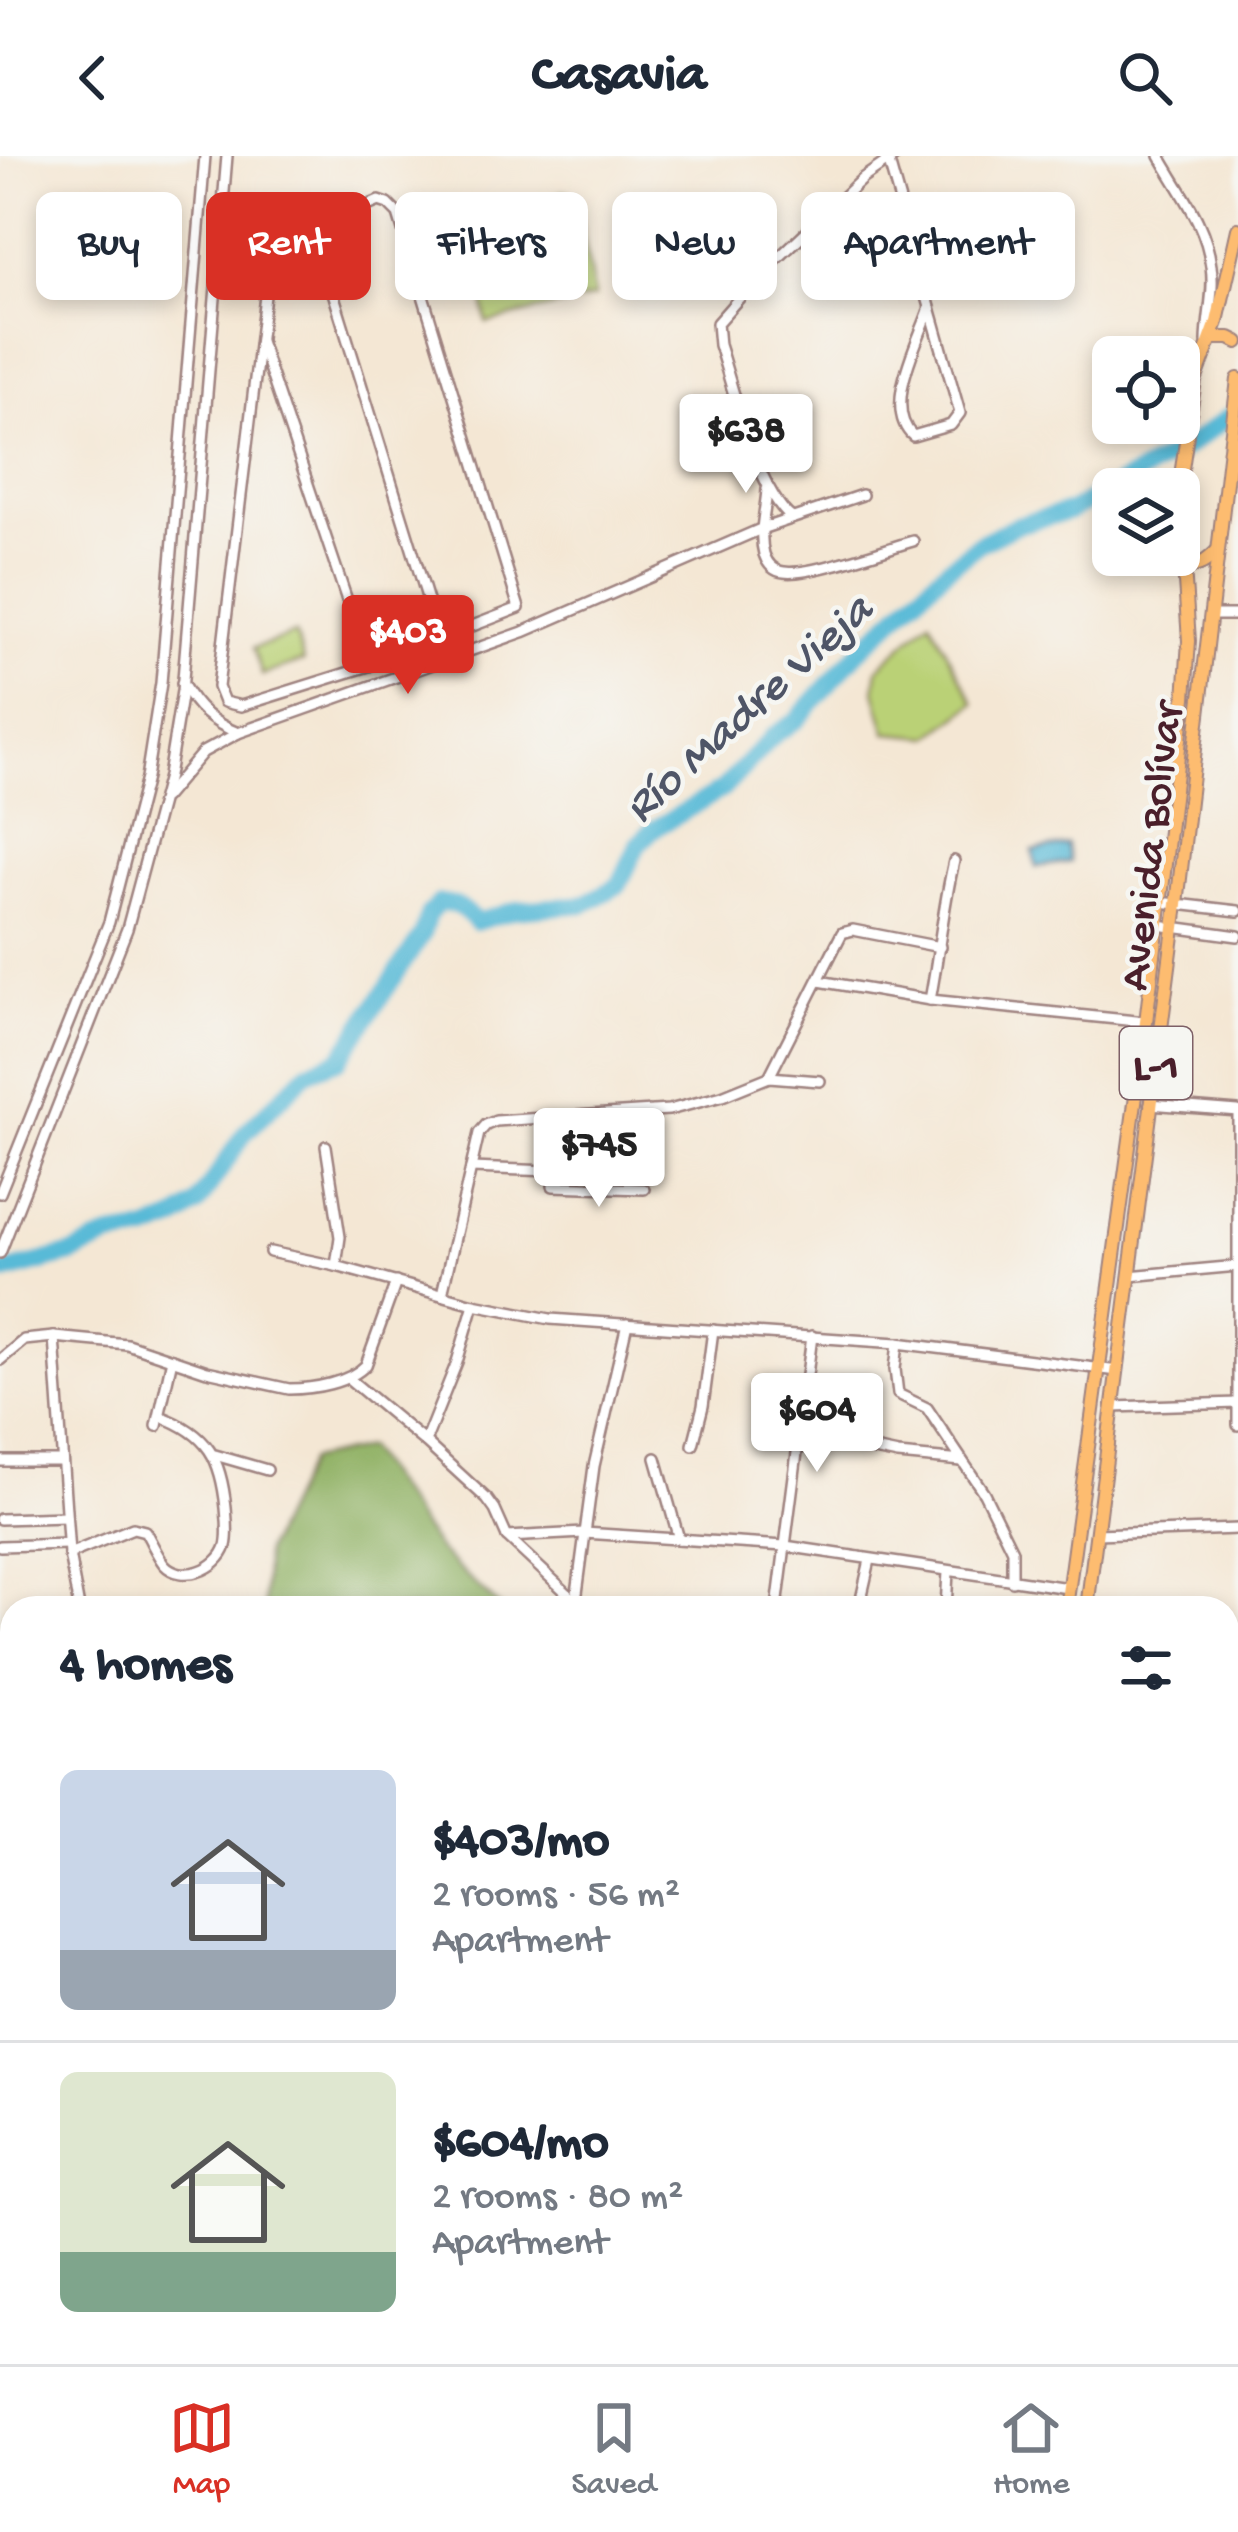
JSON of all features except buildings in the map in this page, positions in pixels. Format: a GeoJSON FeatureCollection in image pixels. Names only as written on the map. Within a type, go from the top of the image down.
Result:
{"type":"FeatureCollection","features":[{"type":"Feature","properties":{"kind":"main road","name":"Avenida Bolívar"},"geometry":{"type":"LineString","coordinates":[[1182,468],[1195,381],[1209,345],[1238,229]]}},
{"type":"Feature","properties":{"kind":"main road"},"geometry":{"type":"LineString","coordinates":[[1209,345],[1223,337],[1238,342]]}},
{"type":"Feature","properties":{"kind":"main road","name":"Avenida Bolívar"},"geometry":{"type":"LineString","coordinates":[[1088,1596],[1238,379]]}},
{"type":"Feature","properties":{"kind":"main road"},"geometry":{"type":"LineString","coordinates":[[1200,565],[1219,549]]}},
{"type":"Feature","properties":{"kind":"main road","name":"Avenida Bolívar"},"geometry":{"type":"LineString","coordinates":[[1067,1596],[1185,698],[1189,641],[1184,576]]}},
{"type":"Feature","properties":{"kind":"street"},"geometry":{"type":"LineString","coordinates":[[0,1193],[109,922],[146,778],[160,683],[205,156]]}},
{"type":"Feature","properties":{"kind":"street"},"geometry":{"type":"LineString","coordinates":[[0,1253],[128,929],[168,776],[182,683],[227,156]]}},
{"type":"Feature","properties":{"kind":"street"},"geometry":{"type":"LineString","coordinates":[[1160,156],[1189,200],[1204,235],[1211,267],[1209,345]]}},
{"type":"Feature","properties":{"kind":"street"},"geometry":{"type":"LineString","coordinates":[[792,518],[767,488],[719,345],[717,323],[755,280],[863,178],[891,158],[960,413],[951,425],[913,436],[904,429],[899,405],[902,383],[929,310]]}},
{"type":"Feature","properties":{"kind":"street"},"geometry":{"type":"LineString","coordinates":[[264,300],[218,688],[224,702],[241,706],[369,666],[519,608],[398,214],[380,201],[371,205]]}},
{"type":"Feature","properties":{"kind":"street"},"geometry":{"type":"LineString","coordinates":[[335,300],[446,659]]}},
{"type":"Feature","properties":{"kind":"street"},"geometry":{"type":"LineString","coordinates":[[259,336],[369,666]]}},
{"type":"Feature","properties":{"kind":"street"},"geometry":{"type":"LineString","coordinates":[[767,488],[761,529],[765,559],[775,570],[788,573],[913,541]]}},
{"type":"Feature","properties":{"kind":"street"},"geometry":{"type":"LineString","coordinates":[[161,802],[203,752],[238,733],[563,617],[761,529],[862,495]]}},
{"type":"Feature","properties":{"kind":"street"},"geometry":{"type":"LineString","coordinates":[[1212,614],[1238,615]]}},
{"type":"Feature","properties":{"kind":"street"},"geometry":{"type":"LineString","coordinates":[[182,683],[207,717],[238,733]]}},
{"type":"Feature","properties":{"kind":"street"},"geometry":{"type":"LineString","coordinates":[[929,1000],[954,861]]}},
{"type":"Feature","properties":{"kind":"street"},"geometry":{"type":"LineString","coordinates":[[1160,902],[1238,911]]}},
{"type":"Feature","properties":{"kind":"street"},"geometry":{"type":"LineString","coordinates":[[1158,925],[1238,936]]}},
{"type":"Feature","properties":{"kind":"street"},"geometry":{"type":"LineString","coordinates":[[769,1077],[847,930],[940,946]]}},
{"type":"Feature","properties":{"kind":"street"},"geometry":{"type":"LineString","coordinates":[[819,981],[929,1000],[1146,1022]]}},
{"type":"Feature","properties":{"kind":"street"},"geometry":{"type":"LineString","coordinates":[[442,1294],[479,1133],[486,1125],[669,1110],[769,1077],[820,1081]]}},
{"type":"Feature","properties":{"kind":"street"},"geometry":{"type":"LineString","coordinates":[[1150,1104],[1238,1111],[1238,1425]]}},
{"type":"Feature","properties":{"kind":"street"},"geometry":{"type":"LineString","coordinates":[[555,1118],[551,1184],[644,1189]]}},
{"type":"Feature","properties":{"kind":"street"},"geometry":{"type":"LineString","coordinates":[[326,1146],[340,1237],[336,1266]]}},
{"type":"Feature","properties":{"kind":"street"},"geometry":{"type":"LineString","coordinates":[[471,1168],[552,1171]]}},
{"type":"Feature","properties":{"kind":"street"},"geometry":{"type":"LineString","coordinates":[[270,1252],[550,1319],[898,1342],[1118,1371]]}},
{"type":"Feature","properties":{"kind":"street"},"geometry":{"type":"LineString","coordinates":[[1129,1276],[1238,1266]]}},
{"type":"Feature","properties":{"kind":"street"},"geometry":{"type":"LineString","coordinates":[[0,1360],[24,1340],[54,1337],[127,1344],[207,1371],[289,1389],[347,1378],[366,1365],[396,1282]]}},
{"type":"Feature","properties":{"kind":"street"},"geometry":{"type":"LineString","coordinates":[[425,1442],[457,1362],[473,1304]]}},
{"type":"Feature","properties":{"kind":"street"},"geometry":{"type":"LineString","coordinates":[[580,1596],[594,1466],[627,1324]]}},
{"type":"Feature","properties":{"kind":"street"},"geometry":{"type":"LineString","coordinates":[[693,1444],[704,1406],[712,1330]]}},
{"type":"Feature","properties":{"kind":"street"},"geometry":{"type":"LineString","coordinates":[[779,1596],[812,1336]]}},
{"type":"Feature","properties":{"kind":"street"},"geometry":{"type":"LineString","coordinates":[[54,1337],[69,1549],[77,1596]]}},
{"type":"Feature","properties":{"kind":"street"},"geometry":{"type":"LineString","coordinates":[[898,1342],[898,1394],[927,1408],[984,1493],[1012,1550],[1012,1581]]}},
{"type":"Feature","properties":{"kind":"street"},"geometry":{"type":"LineString","coordinates":[[172,1359],[159,1421],[179,1423],[213,1454],[267,1470]]}},
{"type":"Feature","properties":{"kind":"street"},"geometry":{"type":"LineString","coordinates":[[347,1378],[487,1499],[507,1537],[570,1596]]}},
{"type":"Feature","properties":{"kind":"street"},"geometry":{"type":"LineString","coordinates":[[1113,1407],[1238,1403]]}},
{"type":"Feature","properties":{"kind":"street"},"geometry":{"type":"LineString","coordinates":[[874,1450],[962,1461]]}},
{"type":"Feature","properties":{"kind":"street"},"geometry":{"type":"LineString","coordinates":[[0,1546],[69,1549],[133,1528],[142,1529],[172,1570],[192,1573],[206,1568],[226,1547],[222,1480],[213,1454]]}},
{"type":"Feature","properties":{"kind":"street"},"geometry":{"type":"LineString","coordinates":[[656,1458],[679,1539]]}},
{"type":"Feature","properties":{"kind":"street"},"geometry":{"type":"LineString","coordinates":[[0,1461],[62,1460]]}},
{"type":"Feature","properties":{"kind":"street"},"geometry":{"type":"LineString","coordinates":[[0,1519],[67,1517]]}},
{"type":"Feature","properties":{"kind":"street"},"geometry":{"type":"LineString","coordinates":[[1096,1534],[1238,1529]]}},
{"type":"Feature","properties":{"kind":"street"},"geometry":{"type":"LineString","coordinates":[[507,1537],[584,1533],[785,1546],[1068,1588]]}},
{"type":"Feature","properties":{"kind":"street"},"geometry":{"type":"LineString","coordinates":[[862,1596],[870,1560]]}},
{"type":"Feature","properties":{"kind":"street"},"geometry":{"type":"LineString","coordinates":[[947,1596],[948,1572]]}},
{"type":"Feature","properties":{"kind":"green space"},"geometry":{"type":"Polygon","coordinates":[[[588,261],[595,297],[588,299],[588,261]]]}},
{"type":"Feature","properties":{"kind":"green space"},"geometry":{"type":"Polygon","coordinates":[[[483,300],[583,300],[487,323],[483,300]]]}},
{"type":"Feature","properties":{"kind":"green space"},"geometry":{"type":"Polygon","coordinates":[[[930,620],[975,703],[930,737],[887,733],[875,691],[878,668],[930,620]]]}},
{"type":"Feature","properties":{"kind":"green space"},"geometry":{"type":"Polygon","coordinates":[[[295,634],[304,661],[262,675],[253,648],[295,634]]]}},
{"type":"Feature","properties":{"kind":"green space"},"geometry":{"type":"Polygon","coordinates":[[[366,1448],[440,1552],[488,1596],[264,1596],[265,1551],[309,1460],[366,1448]]]}},
{"type":"Feature","properties":{"kind":"water"},"geometry":{"type":"Polygon","coordinates":[[[1067,845],[1070,862],[1036,867],[1033,851],[1067,845]]]}},
{"type":"Feature","properties":{"kind":"waterway","name":"Río Madre Vieja"},"geometry":{"type":"LineString","coordinates":[[5,1272],[72,1254],[110,1237],[145,1232],[174,1221],[197,1205],[245,1133],[309,1071],[340,1059],[439,903],[460,908],[476,922],[515,910],[585,904],[619,885],[638,845],[652,830],[723,789],[774,735],[797,720],[858,652],[980,543],[1016,525],[1071,511],[1184,449],[1238,410]]}}]}
